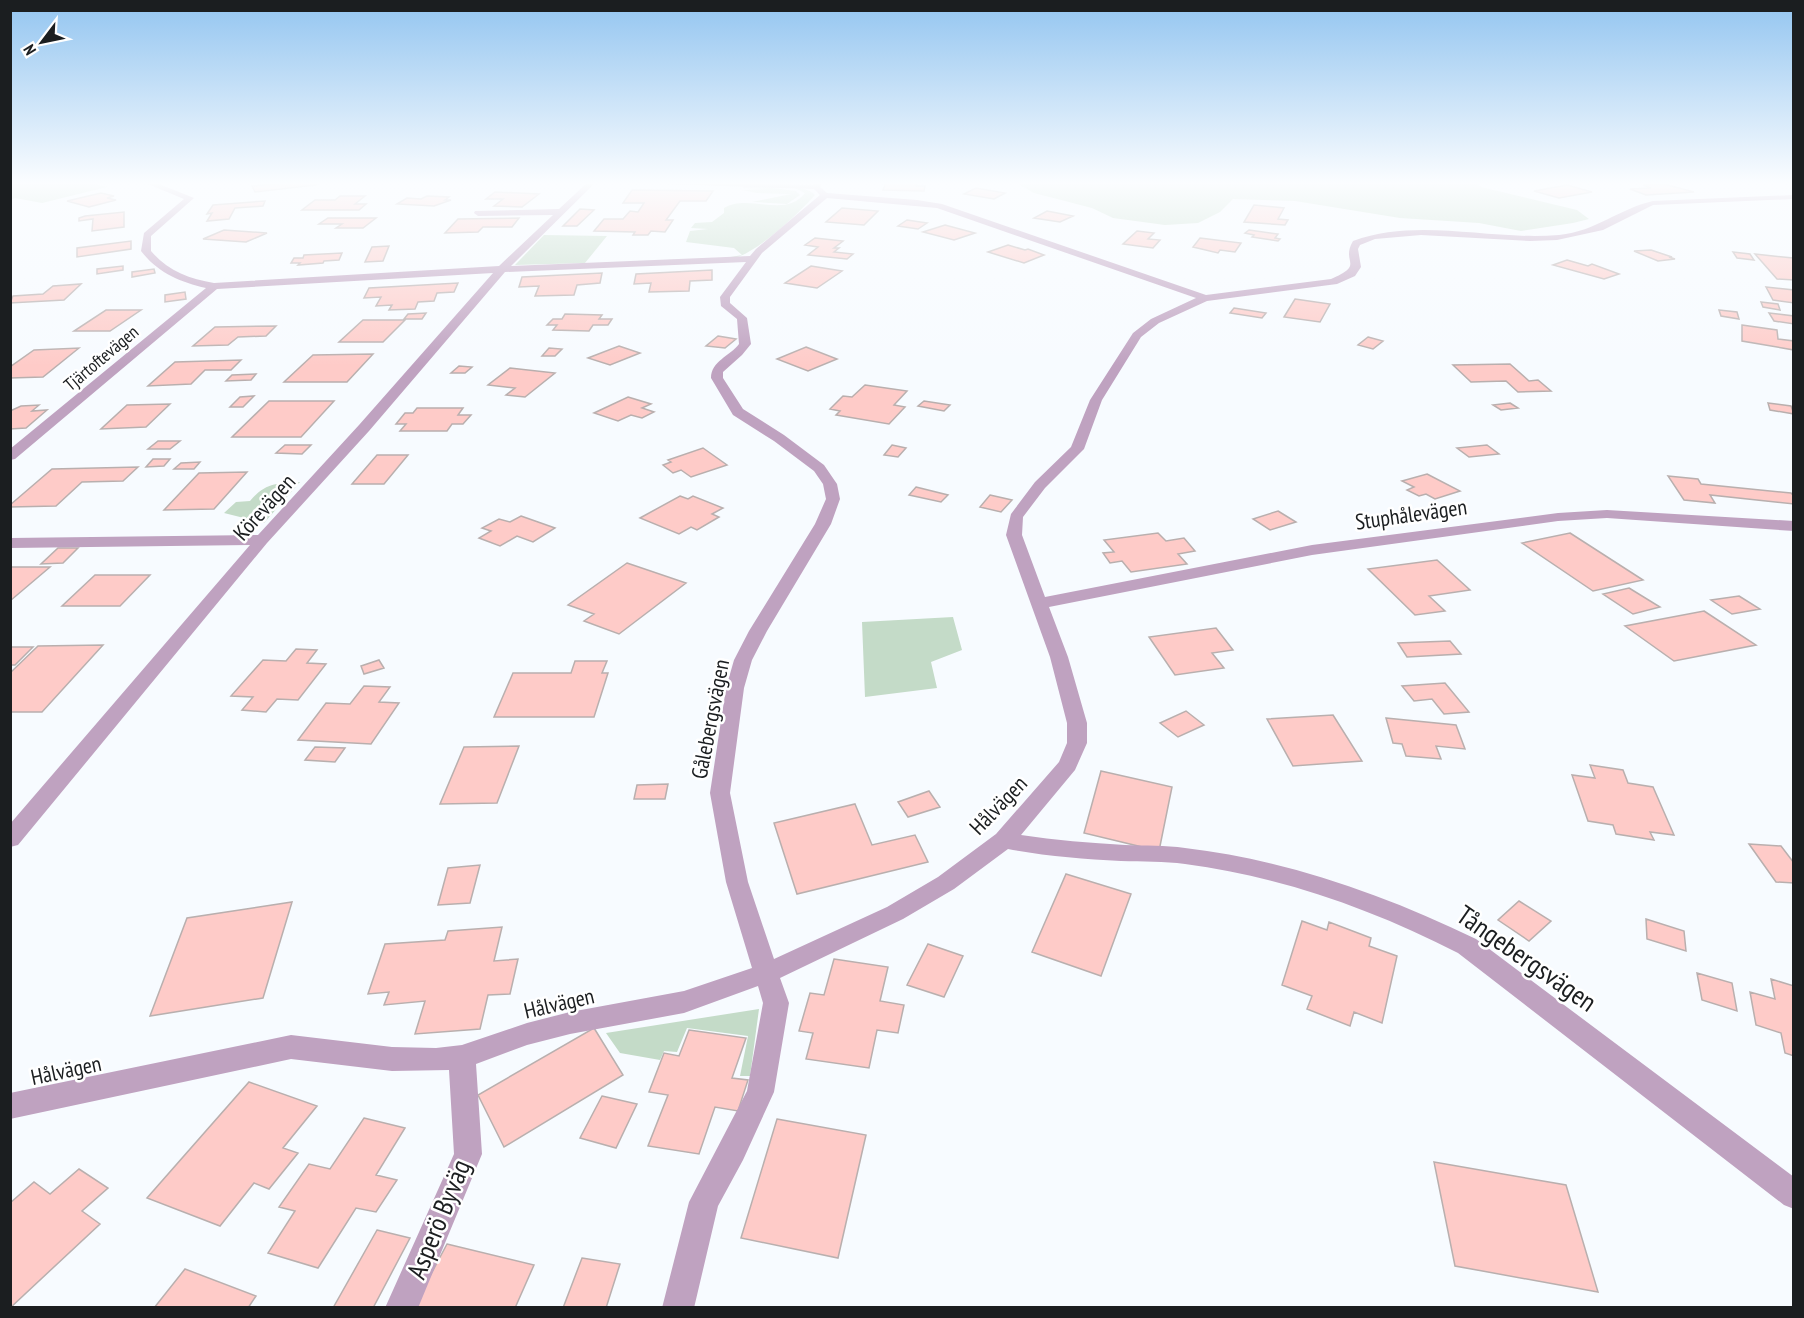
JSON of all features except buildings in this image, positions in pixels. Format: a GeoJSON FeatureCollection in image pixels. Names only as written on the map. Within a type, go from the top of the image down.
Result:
{"type":"FeatureCollection","features":[{"type":"Feature","properties":{"kind":"street"},"geometry":{"type":"LineString","coordinates":[[146,244],[146,251],[159,266],[170,272],[214,286],[502,269],[752,259]]}},
{"type":"Feature","properties":{"kind":"street","name":"Körevägen"},"geometry":{"type":"LineString","coordinates":[[10,839],[262,540],[364,428],[439,339],[527,244]]}},
{"type":"Feature","properties":{"kind":"street","name":"Gålebergsvägen"},"geometry":{"type":"LineString","coordinates":[[678,1308],[704,1202],[733,1150],[760,1092],[776,1003],[737,882],[721,803],[725,746],[735,688],[743,660],[790,576],[823,524],[833,499],[830,484],[819,468],[779,438],[738,412],[717,378],[720,366],[738,353],[745,344],[741,318],[725,304],[725,297],[752,259],[767,244]]}},
{"type":"Feature","properties":{"kind":"street"},"geometry":{"type":"LineString","coordinates":[[1047,244],[1205,298],[1322,284],[1344,279],[1352,274],[1356,267],[1353,249],[1356,244]]}},
{"type":"Feature","properties":{"kind":"street","name":"Tjärtoftevägen"},"geometry":{"type":"LineString","coordinates":[[10,456],[214,286]]}},
{"type":"Feature","properties":{"kind":"street","name":"Hålvägen"},"geometry":{"type":"LineString","coordinates":[[10,1106],[291,1047],[392,1059],[436,1060],[462,1057],[527,1034],[570,1023],[684,1002],[767,973],[895,912],[946,883],[1004,840],[1068,765],[1077,743],[1077,723],[1059,657],[1014,535],[1016,517],[1040,485],[1077,449],[1096,400],[1137,335],[1155,321],[1205,298]]}},
{"type":"Feature","properties":{"kind":"street","name":"Stuphålevägen"},"geometry":{"type":"LineString","coordinates":[[1038,604],[1312,550],[1567,516],[1607,514],[1794,526]]}},
{"type":"Feature","properties":{"kind":"street"},"geometry":{"type":"LineString","coordinates":[[10,543],[262,540]]}},
{"type":"Feature","properties":{"kind":"street","name":"Tångebergsvägen"},"geometry":{"type":"LineString","coordinates":[[1004,840],[1045,848],[1185,856],[1289,875],[1339,890],[1426,925],[1467,946],[1794,1195]]}},
{"type":"Feature","properties":{"kind":"street","name":"Asperö Byväg"},"geometry":{"type":"LineString","coordinates":[[401,1308],[468,1155],[462,1057]]}},
{"type":"Feature","properties":{"kind":"green space"},"geometry":{"type":"Polygon","coordinates":[[[536,244],[601,244],[585,263],[515,265],[536,244]]]}},
{"type":"Feature","properties":{"kind":"green space"},"geometry":{"type":"Polygon","coordinates":[[[698,244],[762,244],[743,255],[734,258],[608,262],[725,258],[742,255],[734,248],[698,244]]]}},
{"type":"Feature","properties":{"kind":"green space"},"geometry":{"type":"Polygon","coordinates":[[[300,482],[264,523],[224,513],[236,502],[250,501],[266,487],[300,482]]]}},
{"type":"Feature","properties":{"kind":"green space"},"geometry":{"type":"Polygon","coordinates":[[[953,617],[962,650],[931,662],[937,688],[865,697],[862,622],[953,617]]]}},
{"type":"Feature","properties":{"kind":"green space"},"geometry":{"type":"Polygon","coordinates":[[[759,1009],[750,1076],[740,1076],[748,1036],[687,1028],[677,1052],[664,1051],[660,1060],[620,1053],[606,1033],[759,1009]]]}}]}
